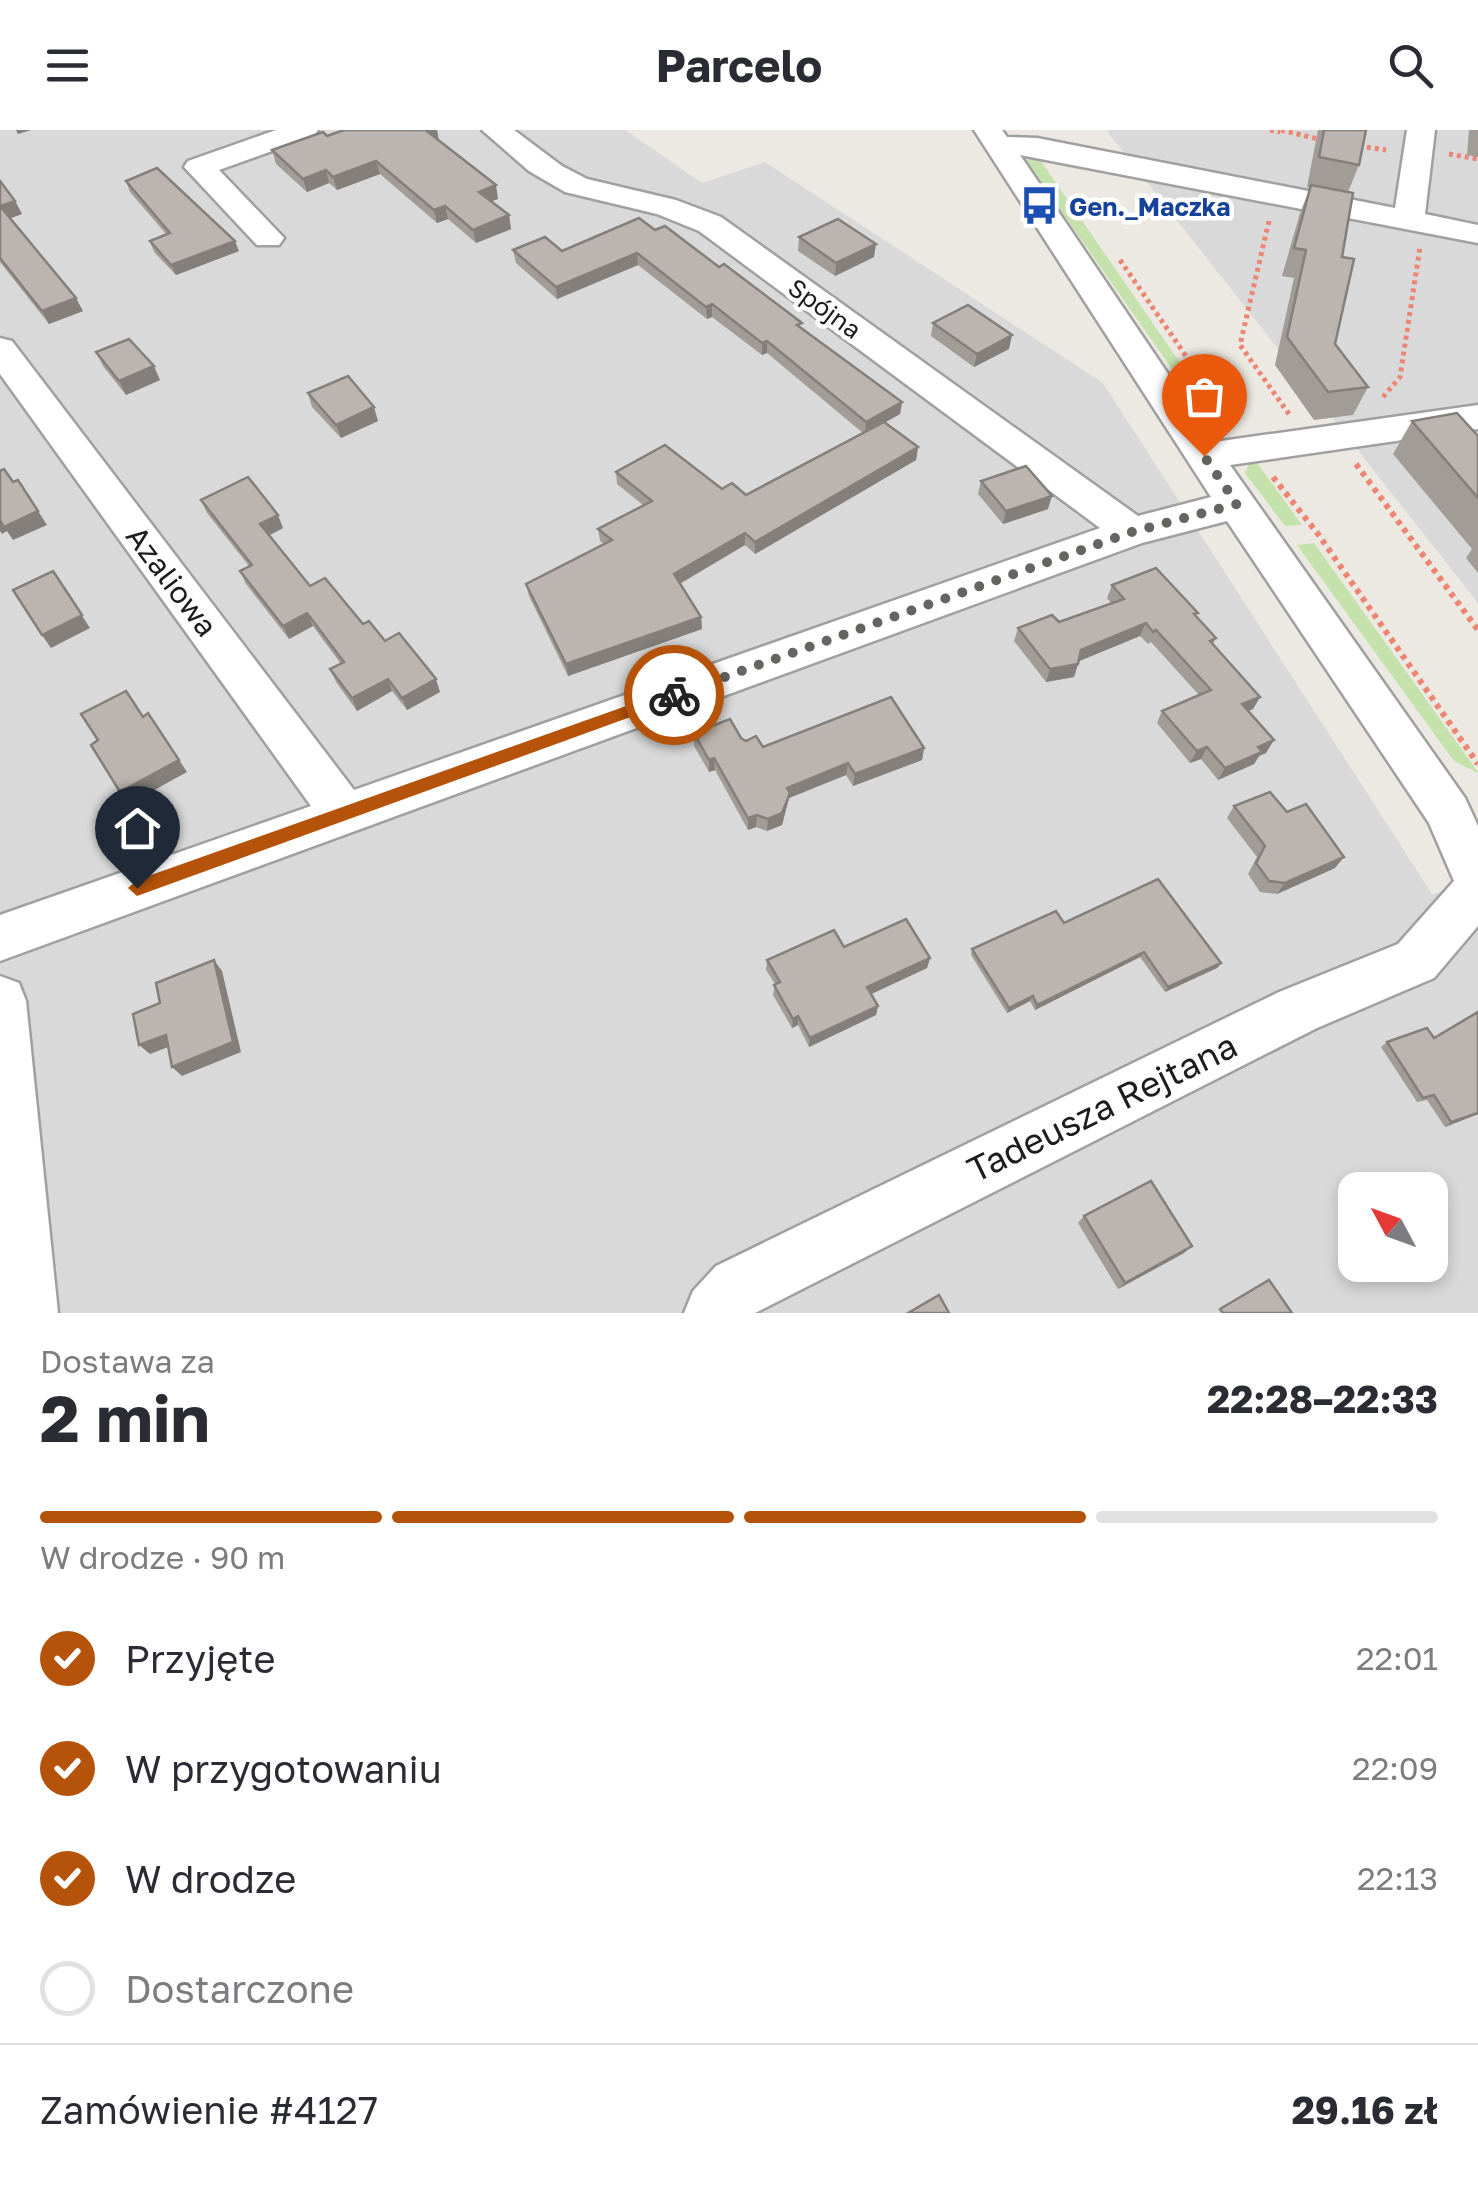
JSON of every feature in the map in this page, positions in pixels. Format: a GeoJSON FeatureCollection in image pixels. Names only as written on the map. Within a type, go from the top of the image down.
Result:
{"type":"FeatureCollection","features":[{"type":"Feature","properties":{"kind":"street"},"geometry":{"type":"LineString","coordinates":[[268,238],[200,166],[304,130]]}},
{"type":"Feature","properties":{"kind":"street","name":"Spójna"},"geometry":{"type":"LineString","coordinates":[[496,130],[556,175],[586,190],[656,202],[710,224],[1132,532]]}},
{"type":"Feature","properties":{"kind":"street"},"geometry":{"type":"LineString","coordinates":[[1416,226],[1421,130]]}},
{"type":"Feature","properties":{"kind":"street"},"geometry":{"type":"LineString","coordinates":[[994,138],[1416,226],[1478,234]]}},
{"type":"Feature","properties":{"kind":"street"},"geometry":{"type":"LineString","coordinates":[[994,138],[1237,504],[1463,815],[1478,879]]}},
{"type":"Feature","properties":{"kind":"street","name":"Azaliowa"},"geometry":{"type":"LineString","coordinates":[[0,349],[343,813]]}},
{"type":"Feature","properties":{"kind":"street"},"geometry":{"type":"LineString","coordinates":[[1204,456],[1478,417]]}},
{"type":"Feature","properties":{"kind":"street"},"geometry":{"type":"LineString","coordinates":[[0,938],[1132,532],[1237,504]]}},
{"type":"Feature","properties":{"kind":"street","name":"Tadeusza Rejtana"},"geometry":{"type":"LineString","coordinates":[[715,1313],[737,1288],[1298,1010],[1416,961],[1478,890]]}},
{"type":"Feature","properties":{"kind":"street"},"geometry":{"type":"LineString","coordinates":[[0,1002],[27,1313]]}},
{"type":"Feature","properties":{"kind":"path"},"geometry":{"type":"LineString","coordinates":[[1270,130],[1280,132]]}},
{"type":"Feature","properties":{"kind":"path"},"geometry":{"type":"LineString","coordinates":[[1272,210],[1240,345],[1295,420]]}},
{"type":"Feature","properties":{"kind":"path"},"geometry":{"type":"LineString","coordinates":[[1379,402],[1400,377],[1416,226]]}},
{"type":"Feature","properties":{"kind":"path"},"geometry":{"type":"LineString","coordinates":[[1118,257],[1250,448]]}},
{"type":"Feature","properties":{"kind":"path"},"geometry":{"type":"LineString","coordinates":[[1341,465],[1355,463],[1478,630]]}},
{"type":"Feature","properties":{"kind":"path"},"geometry":{"type":"LineString","coordinates":[[1285,473],[1271,475],[1318,534],[1478,764]]}},
{"type":"Feature","properties":{"kind":"shaded area"},"geometry":{"type":"Polygon","coordinates":[[[0,130],[625,130],[702,183],[765,162],[1103,383],[1432,894],[1478,884],[1478,1313],[0,1313],[0,130]]]}},
{"type":"Feature","properties":{"kind":"shaded area"},"geometry":{"type":"Polygon","coordinates":[[[1106,130],[1478,130],[1478,603],[1106,130]]]}},
{"type":"Feature","properties":{"kind":"green space"},"geometry":{"type":"Polygon","coordinates":[[[1036,154],[1223,425],[1209,421],[1203,413],[1026,161],[1036,154]]]}},
{"type":"Feature","properties":{"kind":"green space"},"geometry":{"type":"Polygon","coordinates":[[[1252,456],[1302,525],[1285,526],[1245,473],[1252,456]]]}},
{"type":"Feature","properties":{"kind":"green space"},"geometry":{"type":"Polygon","coordinates":[[[1314,543],[1478,773],[1454,761],[1297,545],[1314,543]]]}},
{"type":"Feature","properties":{"kind":"building"},"geometry":{"type":"Polygon","coordinates":[[[344,130],[435,130],[428,132],[496,185],[479,192],[509,215],[473,230],[445,206],[434,210],[376,161],[333,177],[326,170],[303,179],[272,150],[323,132],[327,136],[344,130]]]}},
{"type":"Feature","properties":{"kind":"building"},"geometry":{"type":"Polygon","coordinates":[[[1324,130],[1366,130],[1359,165],[1319,157],[1324,130]]]}},
{"type":"Feature","properties":{"kind":"building"},"geometry":{"type":"Polygon","coordinates":[[[157,168],[235,241],[171,265],[150,241],[170,233],[126,181],[157,168]]]}},
{"type":"Feature","properties":{"kind":"building"},"geometry":{"type":"Polygon","coordinates":[[[0,181],[15,201],[0,206],[0,181]]]}},
{"type":"Feature","properties":{"kind":"building"},"geometry":{"type":"Polygon","coordinates":[[[1311,185],[1353,193],[1342,257],[1354,259],[1335,344],[1368,387],[1328,392],[1287,337],[1306,250],[1294,248],[1311,185]]]}},
{"type":"Feature","properties":{"kind":"building"},"geometry":{"type":"Polygon","coordinates":[[[0,206],[76,298],[42,311],[0,258],[0,206]]]}},
{"type":"Feature","properties":{"kind":"building"},"geometry":{"type":"Polygon","coordinates":[[[639,218],[655,230],[665,226],[719,267],[724,264],[802,323],[797,325],[902,402],[866,422],[767,341],[762,343],[712,304],[706,307],[637,253],[556,287],[513,250],[545,237],[562,251],[639,218]]]}},
{"type":"Feature","properties":{"kind":"building"},"geometry":{"type":"Polygon","coordinates":[[[838,219],[876,244],[836,263],[799,237],[838,219]]]}},
{"type":"Feature","properties":{"kind":"building"},"geometry":{"type":"Polygon","coordinates":[[[968,305],[1012,335],[977,354],[933,323],[968,305]]]}},
{"type":"Feature","properties":{"kind":"building"},"geometry":{"type":"Polygon","coordinates":[[[129,339],[154,366],[119,381],[96,352],[129,339]]]}},
{"type":"Feature","properties":{"kind":"building"},"geometry":{"type":"Polygon","coordinates":[[[348,376],[374,407],[336,425],[308,393],[348,376]]]}},
{"type":"Feature","properties":{"kind":"building"},"geometry":{"type":"Polygon","coordinates":[[[1457,413],[1478,436],[1478,498],[1412,421],[1457,413]]]}},
{"type":"Feature","properties":{"kind":"building"},"geometry":{"type":"Polygon","coordinates":[[[884,422],[918,447],[755,542],[745,533],[674,574],[701,617],[566,664],[526,584],[612,540],[598,529],[652,501],[616,472],[665,445],[722,489],[732,483],[746,495],[884,422]]]}},
{"type":"Feature","properties":{"kind":"building"},"geometry":{"type":"Polygon","coordinates":[[[1026,466],[1052,496],[1006,511],[981,481],[1026,466]]]}},
{"type":"Feature","properties":{"kind":"building"},"geometry":{"type":"Polygon","coordinates":[[[4,469],[13,482],[18,480],[38,511],[4,527],[0,520],[0,471],[4,469]]]}},
{"type":"Feature","properties":{"kind":"building"},"geometry":{"type":"Polygon","coordinates":[[[248,477],[278,515],[260,524],[310,586],[325,578],[363,624],[369,621],[385,641],[399,633],[436,679],[402,698],[388,679],[352,698],[330,669],[344,662],[307,613],[283,626],[240,571],[252,565],[201,500],[248,477]]]}},
{"type":"Feature","properties":{"kind":"building"},"geometry":{"type":"Polygon","coordinates":[[[1156,568],[1198,613],[1194,614],[1216,638],[1210,641],[1260,697],[1242,704],[1274,740],[1258,747],[1262,752],[1225,768],[1207,747],[1197,751],[1162,711],[1211,690],[1146,623],[1081,650],[1078,664],[1050,669],[1018,628],[1052,615],[1059,622],[1124,599],[1112,585],[1156,568]]]}},
{"type":"Feature","properties":{"kind":"building"},"geometry":{"type":"Polygon","coordinates":[[[53,571],[82,615],[42,635],[13,590],[53,571]]]}},
{"type":"Feature","properties":{"kind":"building"},"geometry":{"type":"Polygon","coordinates":[[[126,691],[143,717],[148,713],[179,760],[120,792],[91,745],[98,740],[81,714],[126,691]]]}},
{"type":"Feature","properties":{"kind":"building"},"geometry":{"type":"Polygon","coordinates":[[[891,697],[924,748],[855,774],[848,763],[787,788],[790,793],[782,813],[768,819],[757,815],[748,818],[714,758],[709,760],[694,733],[730,719],[741,738],[746,741],[756,736],[763,747],[891,697]]]}},
{"type":"Feature","properties":{"kind":"building"},"geometry":{"type":"Polygon","coordinates":[[[1270,792],[1287,812],[1306,804],[1344,857],[1285,883],[1269,881],[1256,863],[1265,846],[1234,806],[1270,792]]]}},
{"type":"Feature","properties":{"kind":"building"},"geometry":{"type":"Polygon","coordinates":[[[1158,879],[1221,963],[1168,987],[1144,952],[1037,1005],[1033,996],[1009,1008],[972,949],[1056,911],[1064,923],[1158,879]]]}},
{"type":"Feature","properties":{"kind":"building"},"geometry":{"type":"Polygon","coordinates":[[[906,919],[930,958],[867,987],[878,1006],[810,1038],[798,1016],[793,1019],[774,985],[780,982],[767,960],[834,930],[844,947],[906,919]]]}},
{"type":"Feature","properties":{"kind":"building"},"geometry":{"type":"Polygon","coordinates":[[[214,960],[233,1042],[172,1067],[166,1035],[139,1045],[133,1014],[160,1003],[156,983],[214,960]]]}},
{"type":"Feature","properties":{"kind":"building"},"geometry":{"type":"Polygon","coordinates":[[[1478,1012],[1478,1113],[1451,1122],[1434,1095],[1423,1098],[1387,1042],[1427,1028],[1434,1038],[1478,1012]]]}},
{"type":"Feature","properties":{"kind":"building"},"geometry":{"type":"Polygon","coordinates":[[[1151,1181],[1192,1246],[1125,1283],[1084,1216],[1151,1181]]]}},
{"type":"Feature","properties":{"kind":"building"},"geometry":{"type":"Polygon","coordinates":[[[1269,1280],[1292,1313],[1223,1313],[1220,1309],[1269,1280]]]}},
{"type":"Feature","properties":{"kind":"building"},"geometry":{"type":"Polygon","coordinates":[[[939,1295],[949,1313],[908,1313],[939,1295]]]}},
{"type":"Feature","properties":{"kind":"way so far"},"geometry":{"type":"LineString","coordinates":[[674,695],[1132,532],[1237,504],[1204,456]]}},
{"type":"Feature","properties":{"kind":"place","name":"Gen._Maczka"},"geometry":{"type":"Point","coordinates":[1039,206]}},
{"type":"Feature","properties":{"kind":"route"},"geometry":{"type":"LineString","coordinates":[[137,888],[674,695]]}}]}
